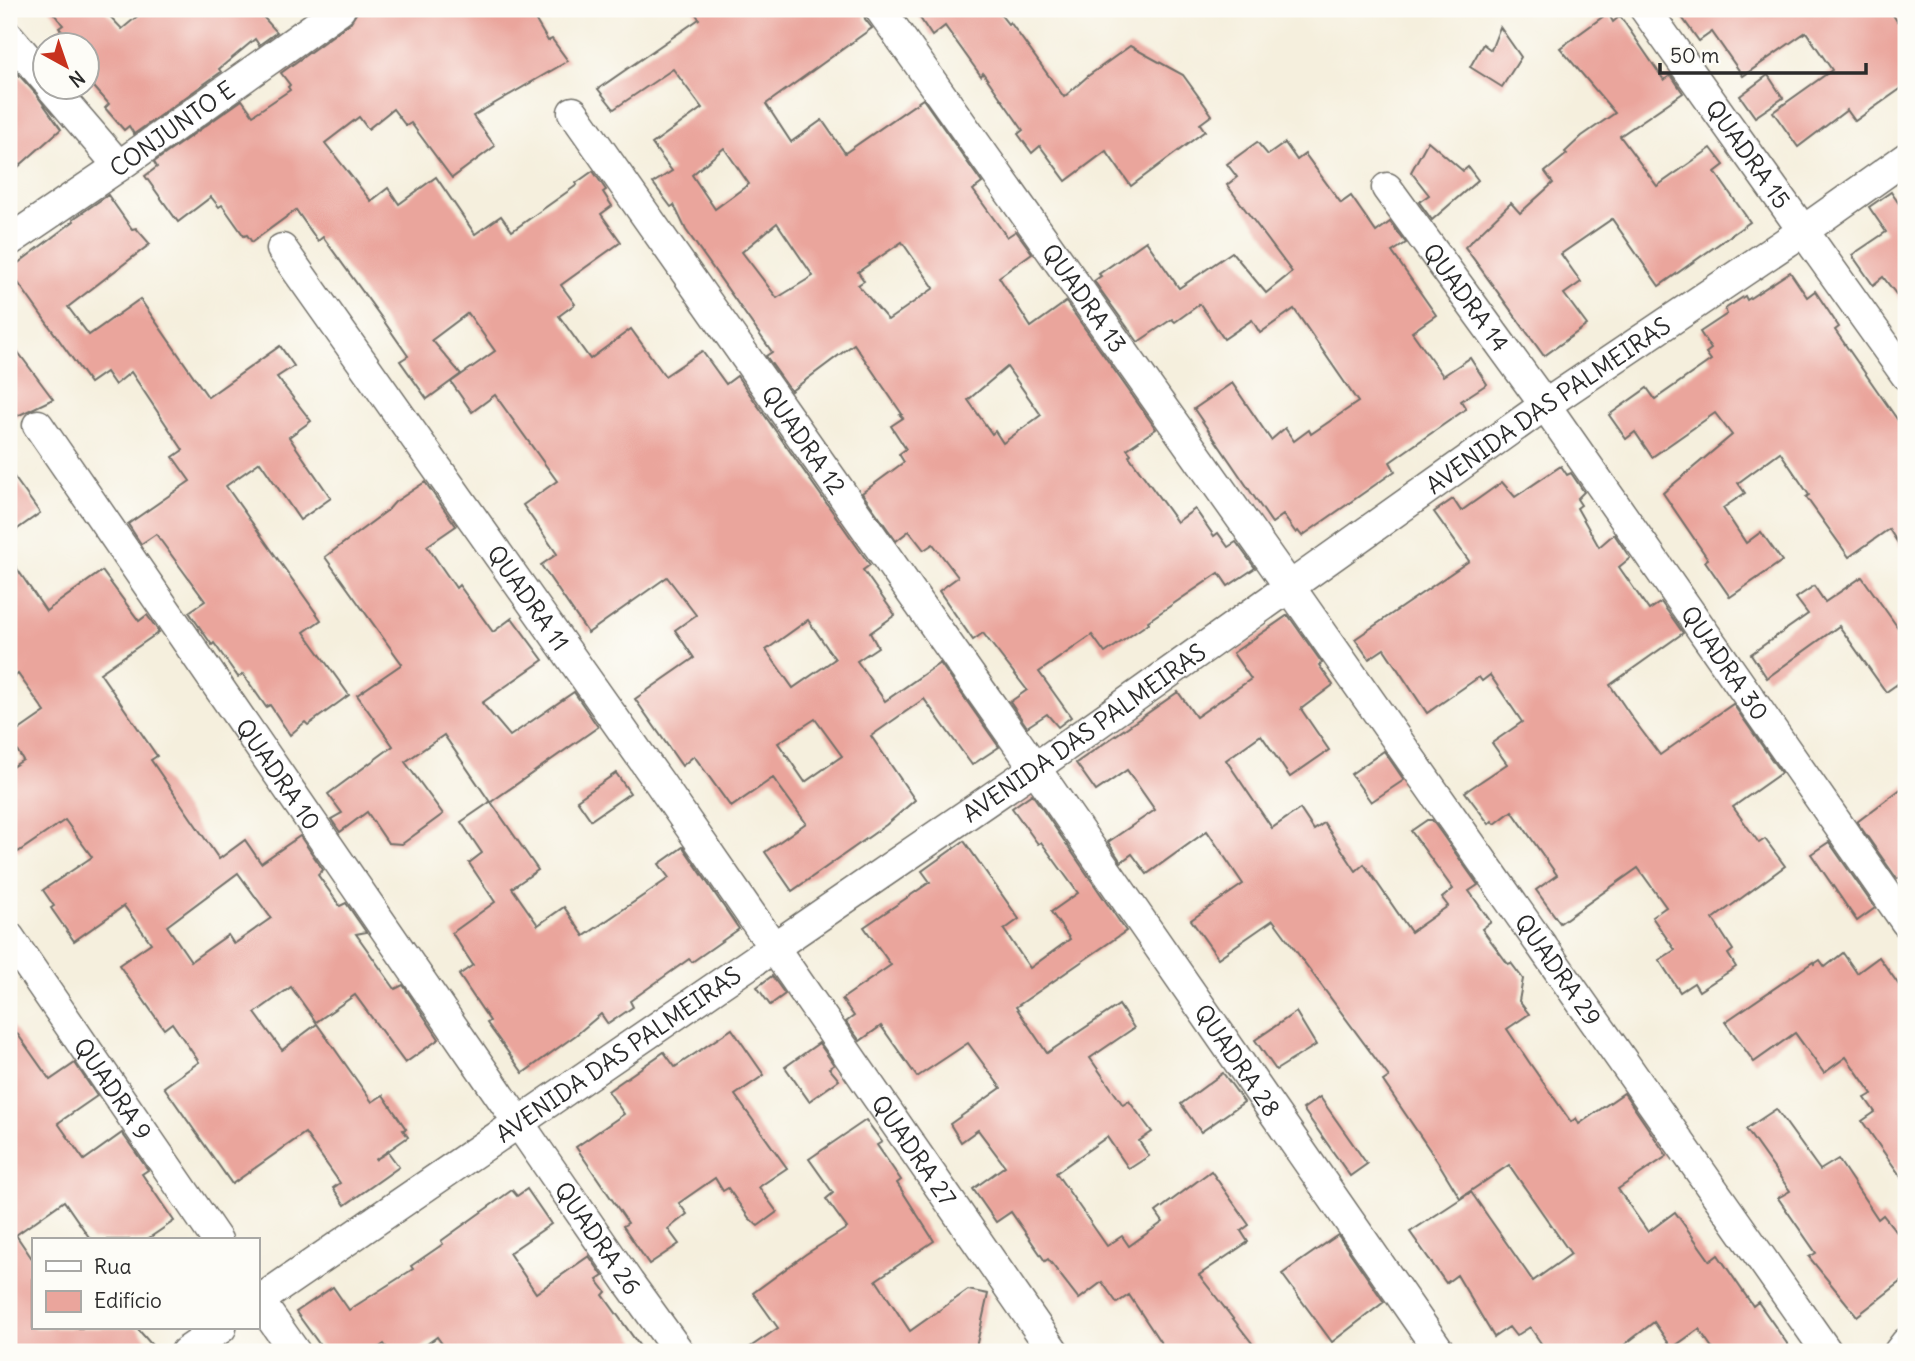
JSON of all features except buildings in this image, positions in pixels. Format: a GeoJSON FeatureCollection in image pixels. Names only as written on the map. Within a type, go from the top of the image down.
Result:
{"type":"FeatureCollection","features":[{"type":"Feature","properties":{"kind":"street","name":"QUADRA 13"},"geometry":{"type":"LineString","coordinates":[[880,9],[1289,586]]}},
{"type":"Feature","properties":{"kind":"street","name":"QUADRA 15"},"geometry":{"type":"LineString","coordinates":[[1645,9],[1906,375]]}},
{"type":"Feature","properties":{"kind":"street","name":"CONJUNTO E"},"geometry":{"type":"LineString","coordinates":[[9,241],[119,166],[333,10]]}},
{"type":"Feature","properties":{"kind":"street"},"geometry":{"type":"LineString","coordinates":[[9,37],[32,64]]}},
{"type":"Feature","properties":{"kind":"street"},"geometry":{"type":"LineString","coordinates":[[64,102],[119,166]]}},
{"type":"Feature","properties":{"kind":"street","name":"QUADRA 12"},"geometry":{"type":"LineString","coordinates":[[573,112],[1035,768]]}},
{"type":"Feature","properties":{"kind":"street","name":"AVENIDA DAS PALMEIRAS"},"geometry":{"type":"LineString","coordinates":[[259,1299],[1035,768],[1545,405],[1906,158]]}},
{"type":"Feature","properties":{"kind":"street","name":"QUADRA 14"},"geometry":{"type":"LineString","coordinates":[[1387,188],[1545,405]]}},
{"type":"Feature","properties":{"kind":"street","name":"QUADRA 11"},"geometry":{"type":"LineString","coordinates":[[282,249],[775,947]]}},
{"type":"Feature","properties":{"kind":"street","name":"QUADRA 30"},"geometry":{"type":"LineString","coordinates":[[1545,405],[1906,922]]}},
{"type":"Feature","properties":{"kind":"street","name":"QUADRA 10"},"geometry":{"type":"LineString","coordinates":[[38,425],[519,1123]]}},
{"type":"Feature","properties":{"kind":"street","name":"QUADRA 29"},"geometry":{"type":"LineString","coordinates":[[1289,586],[1827,1352]]}},
{"type":"Feature","properties":{"kind":"street","name":"QUADRA 28"},"geometry":{"type":"LineString","coordinates":[[1035,768],[1440,1352]]}},
{"type":"Feature","properties":{"kind":"street","name":"QUADRA 9"},"geometry":{"type":"LineString","coordinates":[[9,937],[216,1238]]}},
{"type":"Feature","properties":{"kind":"street","name":"QUADRA 27"},"geometry":{"type":"LineString","coordinates":[[775,947],[1054,1352]]}},
{"type":"Feature","properties":{"kind":"street","name":"QUADRA 26"},"geometry":{"type":"LineString","coordinates":[[519,1123],[679,1352]]}},
{"type":"Feature","properties":{"kind":"street"},"geometry":{"type":"LineString","coordinates":[[259,1301],[295,1352]]}},
{"type":"Feature","properties":{"kind":"street"},"geometry":{"type":"LineString","coordinates":[[187,1352],[218,1330]]}},
{"type":"Feature","properties":{"kind":"street"},"geometry":{"type":"LineString","coordinates":[[1899,1352],[1906,1343]]}}]}
